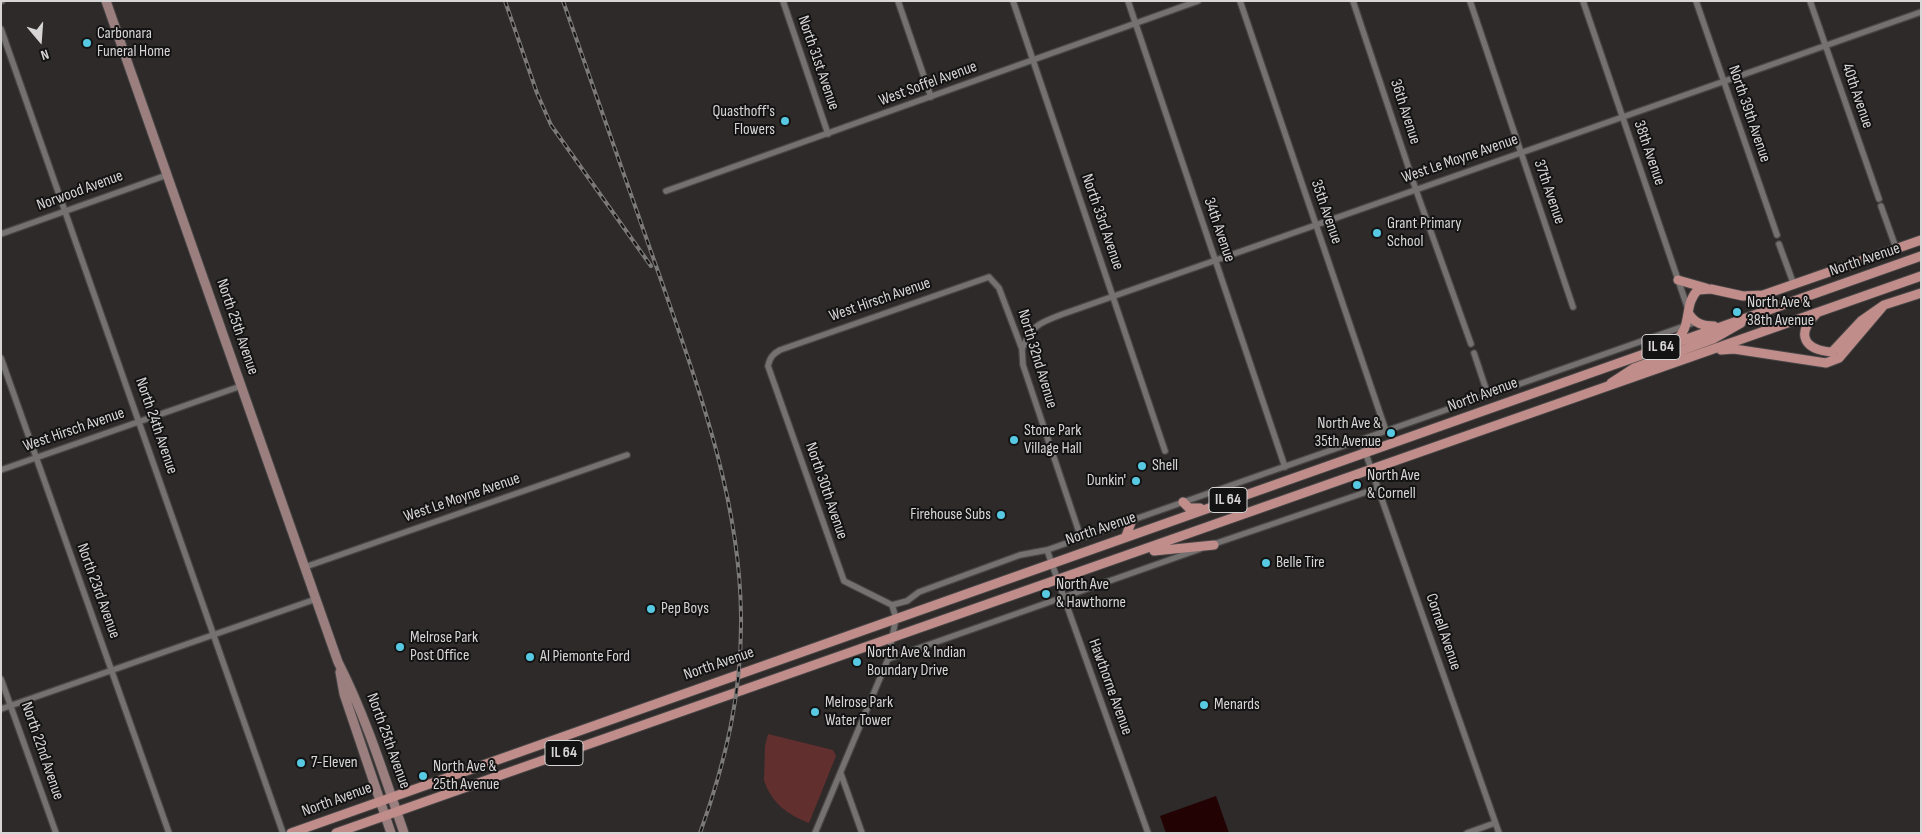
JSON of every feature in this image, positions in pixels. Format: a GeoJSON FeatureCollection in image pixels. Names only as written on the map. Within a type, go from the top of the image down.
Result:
{"type":"FeatureCollection","features":[{"type":"Feature","properties":{"kind":"main road","name":"North 25th Avenue"},"geometry":{"type":"LineString","coordinates":[[106,1],[338,662],[358,702],[404,833]]}},
{"type":"Feature","properties":{"kind":"main road"},"geometry":{"type":"LineString","coordinates":[[1678,280],[1731,294],[1763,295],[1921,240]]}},
{"type":"Feature","properties":{"kind":"main road","name":"North Avenue"},"geometry":{"type":"LineString","coordinates":[[292,833],[1052,562],[1921,256]]}},
{"type":"Feature","properties":{"kind":"main road","name":"North Avenue"},"geometry":{"type":"LineString","coordinates":[[336,833],[1921,276]]}},
{"type":"Feature","properties":{"kind":"main road"},"geometry":{"type":"LineString","coordinates":[[1672,343],[1680,337],[1691,323],[1690,300],[1693,295],[1703,288],[1711,289]]}},
{"type":"Feature","properties":{"kind":"main road"},"geometry":{"type":"LineString","coordinates":[[1818,312],[1808,322],[1804,332],[1806,343],[1817,351],[1832,352],[1861,322],[1884,305],[1921,293]]}},
{"type":"Feature","properties":{"kind":"main road"},"geometry":{"type":"LineString","coordinates":[[1711,350],[1734,349],[1826,363],[1839,358],[1851,346],[1884,305]]}},
{"type":"Feature","properties":{"kind":"main road"},"geometry":{"type":"LineString","coordinates":[[1607,387],[1621,375],[1634,368],[1713,339],[1759,312]]}},
{"type":"Feature","properties":{"kind":"main road"},"geometry":{"type":"LineString","coordinates":[[1691,323],[1721,326]]}},
{"type":"Feature","properties":{"kind":"main road"},"geometry":{"type":"LineString","coordinates":[[1182,499],[1190,508],[1206,508]]}},
{"type":"Feature","properties":{"kind":"main road"},"geometry":{"type":"LineString","coordinates":[[1126,536],[1132,520]]}},
{"type":"Feature","properties":{"kind":"main road"},"geometry":{"type":"LineString","coordinates":[[1129,555],[1214,544]]}},
{"type":"Feature","properties":{"kind":"main road","name":"North 25th Avenue"},"geometry":{"type":"LineString","coordinates":[[338,662],[344,694],[391,833]]}},
{"type":"Feature","properties":{"kind":"main road"},"geometry":{"type":"LineString","coordinates":[[548,741],[554,757]]}},
{"type":"Feature","properties":{"kind":"main road"},"geometry":{"type":"LineString","coordinates":[[488,762],[494,778]]}},
{"type":"Feature","properties":{"kind":"street","name":"North 31st Avenue"},"geometry":{"type":"LineString","coordinates":[[783,1],[828,134]]}},
{"type":"Feature","properties":{"kind":"street"},"geometry":{"type":"LineString","coordinates":[[898,1],[931,98]]}},
{"type":"Feature","properties":{"kind":"street","name":"North 33rd Avenue"},"geometry":{"type":"LineString","coordinates":[[1013,1],[1165,452]]}},
{"type":"Feature","properties":{"kind":"street","name":"34th Avenue"},"geometry":{"type":"LineString","coordinates":[[1128,1],[1285,467]]}},
{"type":"Feature","properties":{"kind":"street","name":"West Soffel Avenue"},"geometry":{"type":"LineString","coordinates":[[666,191],[931,98],[1198,1]]}},
{"type":"Feature","properties":{"kind":"street","name":"35th Avenue"},"geometry":{"type":"LineString","coordinates":[[1240,1],[1386,431]]}},
{"type":"Feature","properties":{"kind":"street","name":"36th Avenue"},"geometry":{"type":"LineString","coordinates":[[1353,1],[1416,190],[1471,344]]}},
{"type":"Feature","properties":{"kind":"street","name":"37th Avenue"},"geometry":{"type":"LineString","coordinates":[[1470,1],[1573,307]]}},
{"type":"Feature","properties":{"kind":"street","name":"38th Avenue"},"geometry":{"type":"LineString","coordinates":[[1583,1],[1690,314]]}},
{"type":"Feature","properties":{"kind":"street","name":"North 39th Avenue"},"geometry":{"type":"LineString","coordinates":[[1696,1],[1778,235]]}},
{"type":"Feature","properties":{"kind":"street","name":"40th Avenue"},"geometry":{"type":"LineString","coordinates":[[1810,1],[1879,199]]}},
{"type":"Feature","properties":{"kind":"street","name":"West Le Moyne Avenue"},"geometry":{"type":"LineString","coordinates":[[1022,349],[1028,335],[1040,323],[1112,296],[1921,12]]}},
{"type":"Feature","properties":{"kind":"street","name":"North 24th Avenue"},"geometry":{"type":"LineString","coordinates":[[1,29],[283,833]]}},
{"type":"Feature","properties":{"kind":"street","name":"Norwood Avenue"},"geometry":{"type":"LineString","coordinates":[[1,234],[167,175]]}},
{"type":"Feature","properties":{"kind":"street"},"geometry":{"type":"LineString","coordinates":[[1881,206],[1896,248]]}},
{"type":"Feature","properties":{"kind":"street"},"geometry":{"type":"LineString","coordinates":[[1780,244],[1794,285]]}},
{"type":"Feature","properties":{"kind":"street","name":"West Hirsch Avenue"},"geometry":{"type":"LineString","coordinates":[[780,350],[989,276]]}},
{"type":"Feature","properties":{"kind":"street","name":"North 32nd Avenue"},"geometry":{"type":"LineString","coordinates":[[989,276],[999,288],[1022,349],[1023,365],[1081,538]]}},
{"type":"Feature","properties":{"kind":"street","name":"North Avenue"},"geometry":{"type":"LineString","coordinates":[[892,605],[907,600],[919,592],[1020,555],[1047,550],[1132,520],[1182,499],[1285,467],[1691,323]]}},
{"type":"Feature","properties":{"kind":"street","name":"North 30th Avenue"},"geometry":{"type":"LineString","coordinates":[[780,350],[769,358],[768,366],[844,581],[892,605]]}},
{"type":"Feature","properties":{"kind":"street"},"geometry":{"type":"LineString","coordinates":[[1474,352],[1488,395]]}},
{"type":"Feature","properties":{"kind":"street","name":"North 23rd Avenue"},"geometry":{"type":"LineString","coordinates":[[1,358],[169,833]]}},
{"type":"Feature","properties":{"kind":"street","name":"West Hirsch Avenue"},"geometry":{"type":"LineString","coordinates":[[1,470],[242,386]]}},
{"type":"Feature","properties":{"kind":"street","name":"Cornell Avenue"},"geometry":{"type":"LineString","coordinates":[[1361,440],[1499,833]]}},
{"type":"Feature","properties":{"kind":"street","name":"West Le Moyne Avenue"},"geometry":{"type":"LineString","coordinates":[[305,567],[627,455]]}},
{"type":"Feature","properties":{"kind":"street"},"geometry":{"type":"LineString","coordinates":[[888,659],[1378,488]]}},
{"type":"Feature","properties":{"kind":"street","name":"Hawthorne Avenue"},"geometry":{"type":"LineString","coordinates":[[1047,550],[1148,833]]}},
{"type":"Feature","properties":{"kind":"street"},"geometry":{"type":"LineString","coordinates":[[1,709],[316,599]]}},
{"type":"Feature","properties":{"kind":"street"},"geometry":{"type":"LineString","coordinates":[[814,833],[888,659],[896,618],[892,605]]}},
{"type":"Feature","properties":{"kind":"street","name":"North 22nd Avenue"},"geometry":{"type":"LineString","coordinates":[[1,679],[56,833]]}},
{"type":"Feature","properties":{"kind":"street"},"geometry":{"type":"LineString","coordinates":[[840,774],[862,833]]}},
{"type":"Feature","properties":{"kind":"street"},"geometry":{"type":"LineString","coordinates":[[1467,833],[1495,823]]}},
{"type":"Feature","properties":{"kind":"shaded area"},"geometry":{"type":"Polygon","coordinates":[[[768,734],[833,750],[836,756],[809,823],[781,807],[767,788],[764,780],[765,746],[768,734]]]}},
{"type":"Feature","properties":{"kind":"shaded area"},"geometry":{"type":"Polygon","coordinates":[[[1216,796],[1229,833],[1166,833],[1160,816],[1216,796]]]}},
{"type":"Feature","properties":{"kind":"railway"},"geometry":{"type":"LineString","coordinates":[[505,1],[537,93],[551,125],[651,266]]}},
{"type":"Feature","properties":{"kind":"railway"},"geometry":{"type":"LineString","coordinates":[[563,1],[703,404],[715,445],[733,530],[739,573],[741,616],[739,672],[725,753],[700,833]]}},
{"type":"Feature","properties":{"kind":"place","name":"Carbonara Funeral Home"},"geometry":{"type":"Point","coordinates":[87,43]}},
{"type":"Feature","properties":{"kind":"place","name":"Quasthoff's Flowers"},"geometry":{"type":"Point","coordinates":[785,121]}},
{"type":"Feature","properties":{"kind":"place","name":"Grant Primary School"},"geometry":{"type":"Point","coordinates":[1377,233]}},
{"type":"Feature","properties":{"kind":"place","name":"North Ave & 38th Avenue"},"geometry":{"type":"Point","coordinates":[1737,312]}},
{"type":"Feature","properties":{"kind":"place","name":"North Ave & 35th Avenue"},"geometry":{"type":"Point","coordinates":[1391,433]}},
{"type":"Feature","properties":{"kind":"place","name":"Stone Park Village Hall"},"geometry":{"type":"Point","coordinates":[1014,440]}},
{"type":"Feature","properties":{"kind":"place","name":"Shell"},"geometry":{"type":"Point","coordinates":[1142,466]}},
{"type":"Feature","properties":{"kind":"place","name":"Dunkin'"},"geometry":{"type":"Point","coordinates":[1136,481]}},
{"type":"Feature","properties":{"kind":"place","name":"North Ave & Cornell"},"geometry":{"type":"Point","coordinates":[1357,485]}},
{"type":"Feature","properties":{"kind":"place","name":"Firehouse Subs"},"geometry":{"type":"Point","coordinates":[1001,515]}},
{"type":"Feature","properties":{"kind":"place","name":"Belle Tire"},"geometry":{"type":"Point","coordinates":[1266,563]}},
{"type":"Feature","properties":{"kind":"place","name":"North Ave & Hawthorne"},"geometry":{"type":"Point","coordinates":[1046,594]}},
{"type":"Feature","properties":{"kind":"place","name":"Pep Boys"},"geometry":{"type":"Point","coordinates":[651,609]}},
{"type":"Feature","properties":{"kind":"place","name":"Melrose Park Post Office"},"geometry":{"type":"Point","coordinates":[400,647]}},
{"type":"Feature","properties":{"kind":"place","name":"Al Piemonte Ford"},"geometry":{"type":"Point","coordinates":[530,657]}},
{"type":"Feature","properties":{"kind":"place","name":"North Ave & Indian Boundary Drive"},"geometry":{"type":"Point","coordinates":[857,662]}},
{"type":"Feature","properties":{"kind":"place","name":"Menards"},"geometry":{"type":"Point","coordinates":[1204,705]}},
{"type":"Feature","properties":{"kind":"place","name":"Melrose Park Water Tower"},"geometry":{"type":"Point","coordinates":[815,712]}},
{"type":"Feature","properties":{"kind":"place","name":"7-Eleven"},"geometry":{"type":"Point","coordinates":[301,763]}},
{"type":"Feature","properties":{"kind":"place","name":"North Ave & 25th Avenue"},"geometry":{"type":"Point","coordinates":[423,776]}}]}
